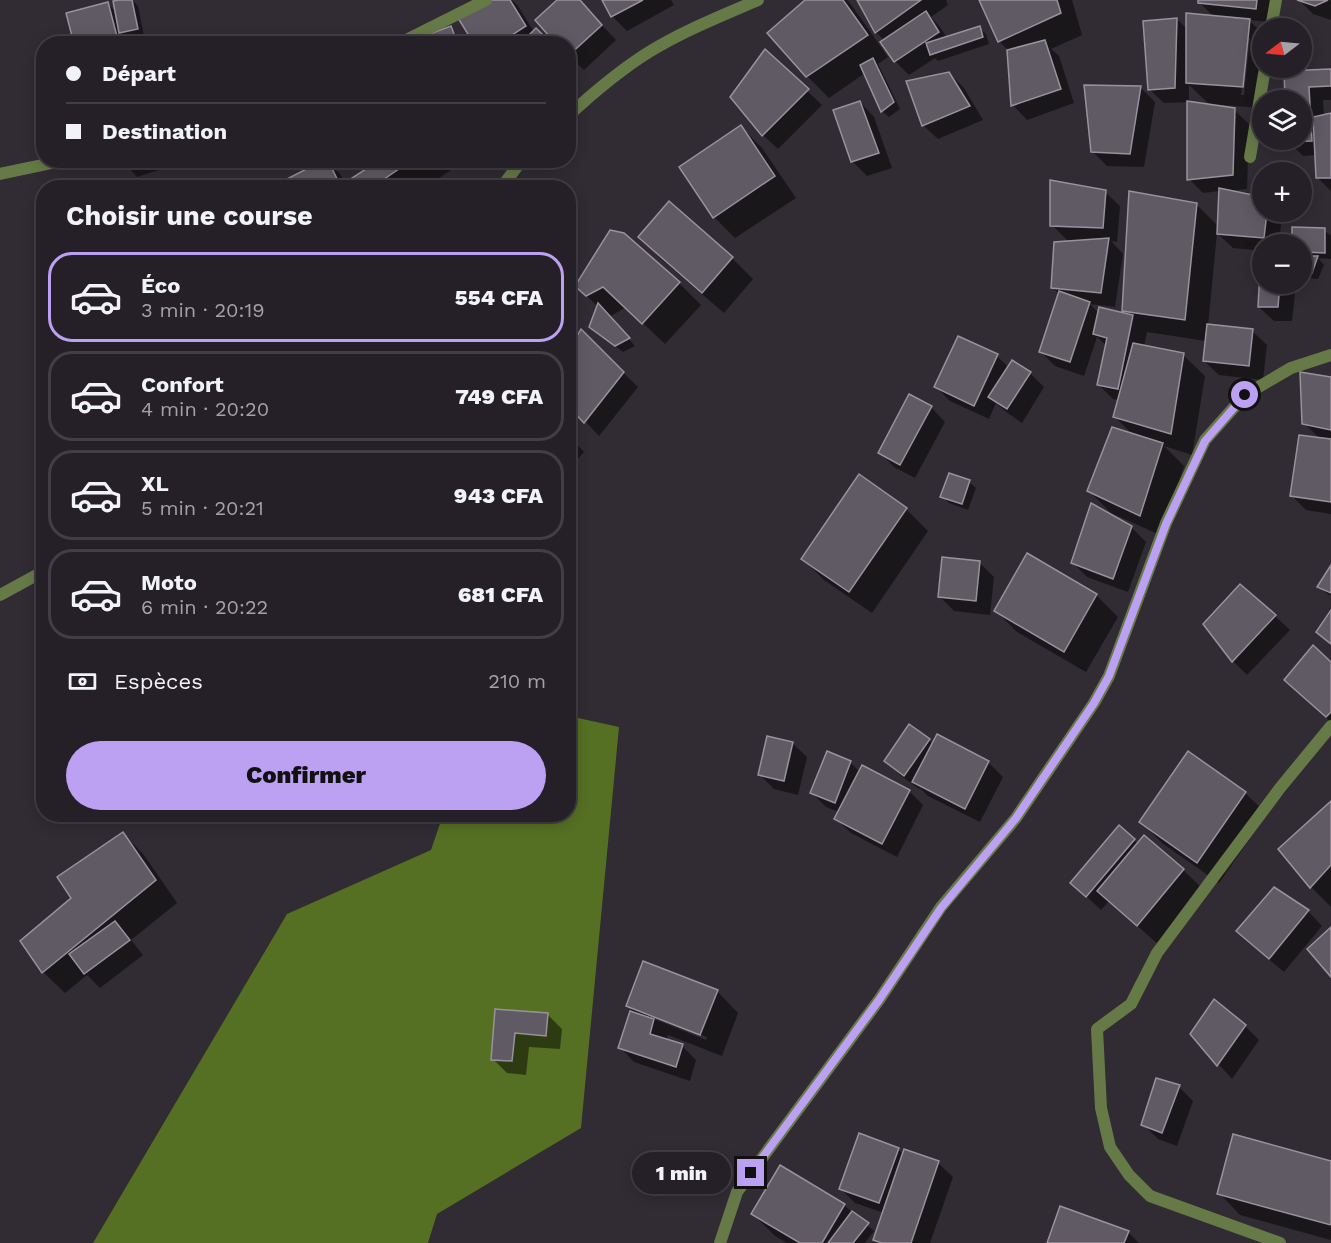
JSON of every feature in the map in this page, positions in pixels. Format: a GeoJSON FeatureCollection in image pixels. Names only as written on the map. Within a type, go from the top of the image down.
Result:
{"type":"FeatureCollection","features":[{"type":"Feature","properties":{"kind":"street"},"geometry":{"type":"LineString","coordinates":[[414,36],[486,0]]}},
{"type":"Feature","properties":{"kind":"street"},"geometry":{"type":"LineString","coordinates":[[576,109],[648,53],[707,22],[758,0]]}},
{"type":"Feature","properties":{"kind":"street"},"geometry":{"type":"LineString","coordinates":[[1273,18],[1276,0]]}},
{"type":"Feature","properties":{"kind":"street"},"geometry":{"type":"LineString","coordinates":[[1250,157],[1263,78]]}},
{"type":"Feature","properties":{"kind":"street"},"geometry":{"type":"LineString","coordinates":[[0,174],[36,166]]}},
{"type":"Feature","properties":{"kind":"street"},"geometry":{"type":"LineString","coordinates":[[720,1243],[737,1192],[879,1000],[941,908],[1016,818],[1094,703],[1109,676],[1166,524],[1205,441],[1245,395],[1291,368],[1331,355]]}},
{"type":"Feature","properties":{"kind":"street"},"geometry":{"type":"LineString","coordinates":[[0,595],[36,575]]}},
{"type":"Feature","properties":{"kind":"street"},"geometry":{"type":"LineString","coordinates":[[1280,1243],[1150,1196],[1129,1175],[1110,1147],[1103,1118],[1097,1029],[1131,1004],[1157,953],[1280,788],[1331,726]]}},
{"type":"Feature","properties":{"kind":"green space"},"geometry":{"type":"Polygon","coordinates":[[[576,718],[619,727],[581,1128],[437,1214],[428,1243],[93,1243],[287,914],[431,850],[441,822],[576,822],[576,718]]]}},
{"type":"Feature","properties":{"kind":"building"},"geometry":{"type":"Polygon","coordinates":[[[132,0],[138,29],[119,33],[113,1],[132,0]]]}},
{"type":"Feature","properties":{"kind":"building"},"geometry":{"type":"Polygon","coordinates":[[[487,0],[510,0],[526,26],[510,36],[469,36],[458,18],[487,0]]]}},
{"type":"Feature","properties":{"kind":"building"},"geometry":{"type":"Polygon","coordinates":[[[557,0],[580,0],[602,25],[576,49],[576,36],[549,36],[535,20],[557,0]]]}},
{"type":"Feature","properties":{"kind":"building"},"geometry":{"type":"Polygon","coordinates":[[[602,0],[643,0],[611,17],[602,0]]]}},
{"type":"Feature","properties":{"kind":"building"},"geometry":{"type":"Polygon","coordinates":[[[805,0],[843,0],[868,35],[806,77],[767,33],[805,0]]]}},
{"type":"Feature","properties":{"kind":"building"},"geometry":{"type":"Polygon","coordinates":[[[857,0],[921,0],[875,33],[857,0]]]}},
{"type":"Feature","properties":{"kind":"building"},"geometry":{"type":"Polygon","coordinates":[[[979,0],[1057,0],[1061,13],[998,42],[979,0]]]}},
{"type":"Feature","properties":{"kind":"building"},"geometry":{"type":"Polygon","coordinates":[[[1198,0],[1257,0],[1256,9],[1198,3],[1198,0]]]}},
{"type":"Feature","properties":{"kind":"building"},"geometry":{"type":"Polygon","coordinates":[[[1297,0],[1328,0],[1315,6],[1297,0]]]}},
{"type":"Feature","properties":{"kind":"building"},"geometry":{"type":"Polygon","coordinates":[[[108,2],[117,36],[72,36],[66,13],[108,2]]]}},
{"type":"Feature","properties":{"kind":"building"},"geometry":{"type":"Polygon","coordinates":[[[926,11],[939,32],[894,62],[880,42],[926,11]]]}},
{"type":"Feature","properties":{"kind":"building"},"geometry":{"type":"Polygon","coordinates":[[[1186,13],[1250,19],[1243,87],[1186,83],[1186,13]]]}},
{"type":"Feature","properties":{"kind":"building"},"geometry":{"type":"Polygon","coordinates":[[[1177,18],[1175,88],[1148,90],[1143,21],[1177,18]]]}},
{"type":"Feature","properties":{"kind":"building"},"geometry":{"type":"Polygon","coordinates":[[[451,26],[455,36],[424,36],[451,26]]]}},
{"type":"Feature","properties":{"kind":"building"},"geometry":{"type":"Polygon","coordinates":[[[980,26],[983,37],[930,55],[926,43],[980,26]]]}},
{"type":"Feature","properties":{"kind":"building"},"geometry":{"type":"Polygon","coordinates":[[[536,28],[544,36],[528,36],[536,28]]]}},
{"type":"Feature","properties":{"kind":"building"},"geometry":{"type":"Polygon","coordinates":[[[1045,40],[1061,89],[1011,106],[1007,50],[1045,40]]]}},
{"type":"Feature","properties":{"kind":"building"},"geometry":{"type":"Polygon","coordinates":[[[765,49],[809,89],[762,136],[730,97],[765,49]]]}},
{"type":"Feature","properties":{"kind":"building"},"geometry":{"type":"Polygon","coordinates":[[[873,58],[894,102],[881,112],[860,65],[873,58]]]}},
{"type":"Feature","properties":{"kind":"building"},"geometry":{"type":"Polygon","coordinates":[[[1331,69],[1331,86],[1309,87],[1309,90],[1285,90],[1284,78],[1312,78],[1312,70],[1331,69]]]}},
{"type":"Feature","properties":{"kind":"building"},"geometry":{"type":"Polygon","coordinates":[[[949,72],[970,106],[922,126],[906,81],[949,72]]]}},
{"type":"Feature","properties":{"kind":"building"},"geometry":{"type":"Polygon","coordinates":[[[1084,85],[1141,86],[1130,154],[1091,152],[1084,85]]]}},
{"type":"Feature","properties":{"kind":"building"},"geometry":{"type":"Polygon","coordinates":[[[860,101],[879,153],[851,162],[833,110],[860,101]]]}},
{"type":"Feature","properties":{"kind":"building"},"geometry":{"type":"Polygon","coordinates":[[[1187,101],[1235,108],[1233,175],[1187,180],[1187,101]]]}},
{"type":"Feature","properties":{"kind":"building"},"geometry":{"type":"Polygon","coordinates":[[[1331,113],[1331,178],[1316,178],[1313,117],[1331,113]]]}},
{"type":"Feature","properties":{"kind":"building"},"geometry":{"type":"Polygon","coordinates":[[[741,125],[775,176],[713,218],[679,167],[741,125]]]}},
{"type":"Feature","properties":{"kind":"building"},"geometry":{"type":"Polygon","coordinates":[[[308,168],[332,168],[338,180],[285,180],[308,168]]]}},
{"type":"Feature","properties":{"kind":"building"},"geometry":{"type":"Polygon","coordinates":[[[400,168],[383,180],[349,180],[366,169],[400,168]]]}},
{"type":"Feature","properties":{"kind":"building"},"geometry":{"type":"Polygon","coordinates":[[[1050,180],[1106,190],[1103,228],[1050,226],[1050,180]]]}},
{"type":"Feature","properties":{"kind":"building"},"geometry":{"type":"Polygon","coordinates":[[[1219,188],[1252,195],[1252,222],[1266,222],[1264,234],[1252,234],[1252,237],[1217,234],[1219,188]]]}},
{"type":"Feature","properties":{"kind":"building"},"geometry":{"type":"Polygon","coordinates":[[[1129,191],[1197,203],[1185,320],[1122,311],[1129,191]]]}},
{"type":"Feature","properties":{"kind":"building"},"geometry":{"type":"Polygon","coordinates":[[[669,201],[733,257],[702,293],[638,237],[669,201]]]}},
{"type":"Feature","properties":{"kind":"building"},"geometry":{"type":"Polygon","coordinates":[[[1292,227],[1325,228],[1325,253],[1312,252],[1312,234],[1292,234],[1292,227]]]}},
{"type":"Feature","properties":{"kind":"building"},"geometry":{"type":"Polygon","coordinates":[[[610,230],[624,233],[680,282],[642,324],[603,287],[586,296],[576,284],[610,230]]]}},
{"type":"Feature","properties":{"kind":"building"},"geometry":{"type":"Polygon","coordinates":[[[1109,238],[1101,293],[1051,288],[1054,242],[1109,238]]]}},
{"type":"Feature","properties":{"kind":"building"},"geometry":{"type":"Polygon","coordinates":[[[1312,256],[1318,256],[1312,273],[1312,256]]]}},
{"type":"Feature","properties":{"kind":"building"},"geometry":{"type":"Polygon","coordinates":[[[1059,291],[1090,302],[1070,362],[1039,352],[1059,291]]]}},
{"type":"Feature","properties":{"kind":"building"},"geometry":{"type":"Polygon","coordinates":[[[1259,294],[1279,294],[1278,307],[1258,307],[1259,294]]]}},
{"type":"Feature","properties":{"kind":"building"},"geometry":{"type":"Polygon","coordinates":[[[598,303],[630,338],[615,346],[589,327],[598,303]]]}},
{"type":"Feature","properties":{"kind":"building"},"geometry":{"type":"Polygon","coordinates":[[[1099,307],[1133,315],[1118,389],[1097,385],[1107,338],[1093,334],[1099,307]]]}},
{"type":"Feature","properties":{"kind":"building"},"geometry":{"type":"Polygon","coordinates":[[[1207,324],[1253,329],[1249,366],[1203,361],[1207,324]]]}},
{"type":"Feature","properties":{"kind":"building"},"geometry":{"type":"Polygon","coordinates":[[[581,329],[624,372],[584,423],[576,414],[576,338],[581,329]]]}},
{"type":"Feature","properties":{"kind":"building"},"geometry":{"type":"Polygon","coordinates":[[[958,336],[998,354],[974,406],[934,387],[958,336]]]}},
{"type":"Feature","properties":{"kind":"building"},"geometry":{"type":"Polygon","coordinates":[[[1133,343],[1184,353],[1171,434],[1113,417],[1133,343]]]}},
{"type":"Feature","properties":{"kind":"building"},"geometry":{"type":"Polygon","coordinates":[[[1012,360],[1031,372],[1007,409],[988,397],[1012,360]]]}},
{"type":"Feature","properties":{"kind":"building"},"geometry":{"type":"Polygon","coordinates":[[[1300,372],[1331,377],[1331,430],[1302,424],[1300,372]]]}},
{"type":"Feature","properties":{"kind":"building"},"geometry":{"type":"Polygon","coordinates":[[[909,394],[932,406],[900,465],[878,453],[909,394]]]}},
{"type":"Feature","properties":{"kind":"building"},"geometry":{"type":"Polygon","coordinates":[[[1112,427],[1163,443],[1140,516],[1087,491],[1112,427]]]}},
{"type":"Feature","properties":{"kind":"building"},"geometry":{"type":"Polygon","coordinates":[[[1299,435],[1331,439],[1331,502],[1290,496],[1299,435]]]}},
{"type":"Feature","properties":{"kind":"building"},"geometry":{"type":"Polygon","coordinates":[[[949,473],[970,480],[962,504],[940,497],[949,473]]]}},
{"type":"Feature","properties":{"kind":"building"},"geometry":{"type":"Polygon","coordinates":[[[859,474],[907,508],[849,592],[801,559],[859,474]]]}},
{"type":"Feature","properties":{"kind":"building"},"geometry":{"type":"Polygon","coordinates":[[[1091,503],[1132,526],[1113,579],[1071,563],[1091,503]]]}},
{"type":"Feature","properties":{"kind":"building"},"geometry":{"type":"Polygon","coordinates":[[[1027,553],[1097,594],[1064,652],[994,611],[1027,553]]]}},
{"type":"Feature","properties":{"kind":"building"},"geometry":{"type":"Polygon","coordinates":[[[942,557],[980,561],[976,601],[938,597],[942,557]]]}},
{"type":"Feature","properties":{"kind":"building"},"geometry":{"type":"Polygon","coordinates":[[[1331,565],[1331,593],[1317,587],[1331,565]]]}},
{"type":"Feature","properties":{"kind":"building"},"geometry":{"type":"Polygon","coordinates":[[[1240,584],[1276,615],[1232,662],[1203,624],[1240,584]]]}},
{"type":"Feature","properties":{"kind":"building"},"geometry":{"type":"Polygon","coordinates":[[[1331,610],[1331,644],[1316,632],[1331,610]]]}},
{"type":"Feature","properties":{"kind":"building"},"geometry":{"type":"Polygon","coordinates":[[[1313,645],[1331,662],[1331,712],[1326,717],[1284,680],[1313,645]]]}},
{"type":"Feature","properties":{"kind":"building"},"geometry":{"type":"Polygon","coordinates":[[[909,724],[930,739],[904,776],[884,761],[909,724]]]}},
{"type":"Feature","properties":{"kind":"building"},"geometry":{"type":"Polygon","coordinates":[[[937,734],[989,761],[965,809],[912,782],[937,734]]]}},
{"type":"Feature","properties":{"kind":"building"},"geometry":{"type":"Polygon","coordinates":[[[767,736],[793,742],[784,781],[758,775],[767,736]]]}},
{"type":"Feature","properties":{"kind":"building"},"geometry":{"type":"Polygon","coordinates":[[[827,751],[851,761],[835,803],[810,793],[827,751]]]}},
{"type":"Feature","properties":{"kind":"building"},"geometry":{"type":"Polygon","coordinates":[[[1188,751],[1246,792],[1197,863],[1139,822],[1188,751]]]}},
{"type":"Feature","properties":{"kind":"building"},"geometry":{"type":"Polygon","coordinates":[[[862,765],[910,790],[882,844],[834,819],[862,765]]]}},
{"type":"Feature","properties":{"kind":"building"},"geometry":{"type":"Polygon","coordinates":[[[1331,801],[1331,865],[1310,888],[1278,849],[1331,801]]]}},
{"type":"Feature","properties":{"kind":"building"},"geometry":{"type":"Polygon","coordinates":[[[1119,825],[1135,839],[1086,897],[1070,883],[1119,825]]]}},
{"type":"Feature","properties":{"kind":"building"},"geometry":{"type":"Polygon","coordinates":[[[123,832],[156,880],[42,973],[20,941],[71,898],[57,877],[123,832]]]}},
{"type":"Feature","properties":{"kind":"building"},"geometry":{"type":"Polygon","coordinates":[[[1144,835],[1184,869],[1137,926],[1097,891],[1144,835]]]}},
{"type":"Feature","properties":{"kind":"building"},"geometry":{"type":"Polygon","coordinates":[[[1274,887],[1309,910],[1269,959],[1236,931],[1274,887]]]}},
{"type":"Feature","properties":{"kind":"building"},"geometry":{"type":"Polygon","coordinates":[[[115,921],[130,940],[84,974],[69,954],[115,921]]]}},
{"type":"Feature","properties":{"kind":"building"},"geometry":{"type":"Polygon","coordinates":[[[1331,927],[1331,977],[1307,949],[1331,927]]]}},
{"type":"Feature","properties":{"kind":"building"},"geometry":{"type":"Polygon","coordinates":[[[643,961],[718,990],[700,1035],[626,1006],[643,961]]]}},
{"type":"Feature","properties":{"kind":"building"},"geometry":{"type":"Polygon","coordinates":[[[1214,999],[1246,1025],[1217,1066],[1190,1034],[1214,999]]]}},
{"type":"Feature","properties":{"kind":"building"},"geometry":{"type":"Polygon","coordinates":[[[495,1009],[548,1013],[546,1036],[515,1033],[512,1061],[491,1060],[495,1009]]]}},
{"type":"Feature","properties":{"kind":"building"},"geometry":{"type":"Polygon","coordinates":[[[630,1011],[654,1019],[650,1034],[683,1044],[676,1067],[618,1048],[630,1011]]]}},
{"type":"Feature","properties":{"kind":"building"},"geometry":{"type":"Polygon","coordinates":[[[1156,1078],[1180,1085],[1162,1133],[1141,1125],[1156,1078]]]}},
{"type":"Feature","properties":{"kind":"building"},"geometry":{"type":"Polygon","coordinates":[[[859,1133],[899,1148],[879,1203],[839,1189],[859,1133]]]}},
{"type":"Feature","properties":{"kind":"building"},"geometry":{"type":"Polygon","coordinates":[[[1233,1134],[1331,1161],[1331,1225],[1217,1194],[1233,1134]]]}},
{"type":"Feature","properties":{"kind":"building"},"geometry":{"type":"Polygon","coordinates":[[[904,1149],[939,1161],[911,1243],[882,1243],[873,1240],[904,1149]]]}},
{"type":"Feature","properties":{"kind":"building"},"geometry":{"type":"Polygon","coordinates":[[[780,1165],[845,1204],[822,1243],[800,1243],[751,1214],[780,1165]]]}},
{"type":"Feature","properties":{"kind":"building"},"geometry":{"type":"Polygon","coordinates":[[[1060,1206],[1129,1231],[1124,1243],[1047,1243],[1060,1206]]]}},
{"type":"Feature","properties":{"kind":"building"},"geometry":{"type":"Polygon","coordinates":[[[852,1211],[869,1223],[853,1243],[828,1243],[852,1211]]]}},
{"type":"Feature","properties":{"kind":"route"},"geometry":{"type":"LineString","coordinates":[[751,1173],[879,1000],[941,908],[1016,818],[1094,703],[1109,676],[1166,524],[1205,441],[1245,395]]}}]}
